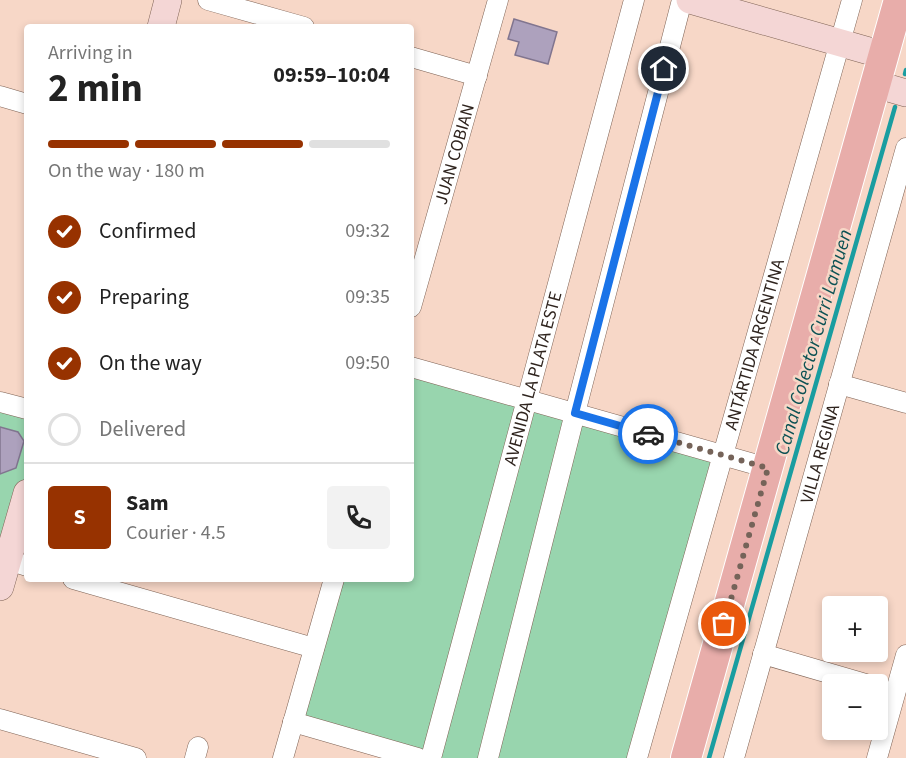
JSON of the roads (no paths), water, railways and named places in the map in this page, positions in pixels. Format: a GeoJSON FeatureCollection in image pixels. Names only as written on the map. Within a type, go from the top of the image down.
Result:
{"type":"FeatureCollection","features":[{"type":"Feature","properties":{"kind":"main road"},"geometry":{"type":"LineString","coordinates":[[686,758],[899,0]]}},
{"type":"Feature","properties":{"kind":"street"},"geometry":{"type":"LineString","coordinates":[[162,24],[168,0]]}},
{"type":"Feature","properties":{"kind":"street"},"geometry":{"type":"LineString","coordinates":[[208,0],[293,24]]}},
{"type":"Feature","properties":{"kind":"street","name":"JUAN COBIAN"},"geometry":{"type":"LineString","coordinates":[[414,296],[498,0]]}},
{"type":"Feature","properties":{"kind":"street","name":"AVENIDA LA PLATA ESTE"},"geometry":{"type":"LineString","coordinates":[[431,758],[634,0]]}},
{"type":"Feature","properties":{"kind":"street"},"geometry":{"type":"LineString","coordinates":[[488,758],[682,0]]}},
{"type":"Feature","properties":{"kind":"street"},"geometry":{"type":"LineString","coordinates":[[690,0],[884,55]]}},
{"type":"Feature","properties":{"kind":"street","name":"ANTÁRTIDA ARGENTINA"},"geometry":{"type":"LineString","coordinates":[[638,758],[852,0]]}},
{"type":"Feature","properties":{"kind":"street"},"geometry":{"type":"LineString","coordinates":[[414,58],[477,76]]}},
{"type":"Feature","properties":{"kind":"street"},"geometry":{"type":"LineString","coordinates":[[875,84],[906,93]]}},
{"type":"Feature","properties":{"kind":"street"},"geometry":{"type":"LineString","coordinates":[[0,96],[24,103]]}},
{"type":"Feature","properties":{"kind":"street","name":"VILLA REGINA"},"geometry":{"type":"LineString","coordinates":[[734,758],[906,148]]}},
{"type":"Feature","properties":{"kind":"street"},"geometry":{"type":"LineString","coordinates":[[414,368],[768,468]]}},
{"type":"Feature","properties":{"kind":"street"},"geometry":{"type":"LineString","coordinates":[[839,384],[906,403]]}},
{"type":"Feature","properties":{"kind":"street"},"geometry":{"type":"LineString","coordinates":[[0,402],[24,408]]}},
{"type":"Feature","properties":{"kind":"street"},"geometry":{"type":"LineString","coordinates":[[0,587],[17,563],[24,514]]}},
{"type":"Feature","properties":{"kind":"street"},"geometry":{"type":"LineString","coordinates":[[83,582],[314,648]]}},
{"type":"Feature","properties":{"kind":"street"},"geometry":{"type":"LineString","coordinates":[[283,758],[333,582]]}},
{"type":"Feature","properties":{"kind":"street"},"geometry":{"type":"LineString","coordinates":[[763,654],[832,674]]}},
{"type":"Feature","properties":{"kind":"street"},"geometry":{"type":"LineString","coordinates":[[877,758],[893,692],[906,656]]}},
{"type":"Feature","properties":{"kind":"street"},"geometry":{"type":"LineString","coordinates":[[0,719],[136,758]]}},
{"type":"Feature","properties":{"kind":"street"},"geometry":{"type":"LineString","coordinates":[[293,722],[418,758]]}},
{"type":"Feature","properties":{"kind":"waterway","name":"Canal Colector Curri Lamuen"},"geometry":{"type":"LineString","coordinates":[[905,74],[906,70]]}},
{"type":"Feature","properties":{"kind":"waterway","name":"Canal Colector Curri Lamuen"},"geometry":{"type":"LineString","coordinates":[[709,758],[895,107]]}}]}
